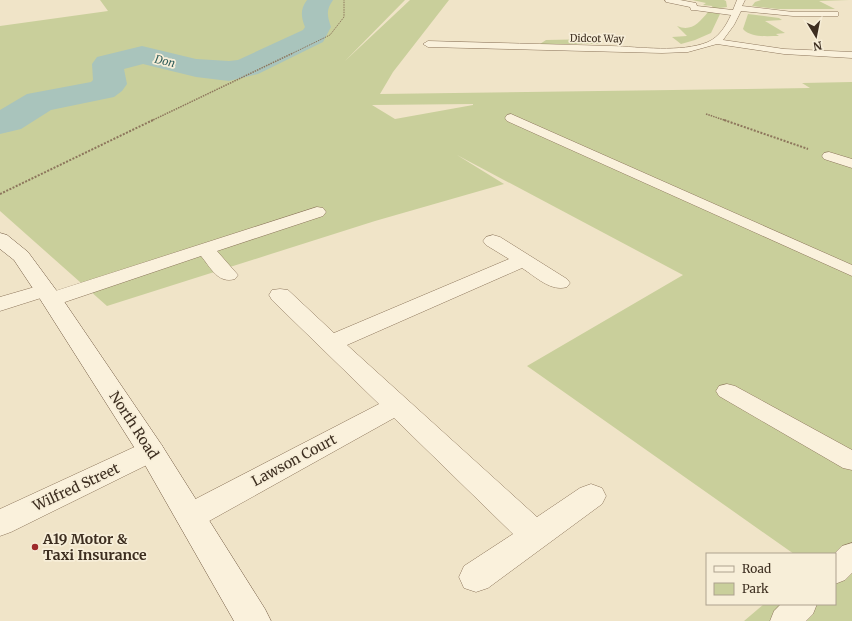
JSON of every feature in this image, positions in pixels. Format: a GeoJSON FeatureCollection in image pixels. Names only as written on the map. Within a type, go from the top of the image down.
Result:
{"type":"FeatureCollection","features":[{"type":"Feature","properties":{"kind":"street"},"geometry":{"type":"LineString","coordinates":[[0,304],[48,295],[205,249],[317,212]]}},
{"type":"Feature","properties":{"kind":"street","name":"North Road"},"geometry":{"type":"LineString","coordinates":[[0,239],[21,256],[48,295],[151,451],[253,621]]}},
{"type":"Feature","properties":{"kind":"street"},"geometry":{"type":"LineString","coordinates":[[493,241],[560,283]]}},
{"type":"Feature","properties":{"kind":"street"},"geometry":{"type":"LineString","coordinates":[[205,249],[228,275]]}},
{"type":"Feature","properties":{"kind":"street"},"geometry":{"type":"LineString","coordinates":[[332,343],[524,260]]}},
{"type":"Feature","properties":{"kind":"street"},"geometry":{"type":"LineString","coordinates":[[280,295],[535,535]]}},
{"type":"Feature","properties":{"kind":"street","name":"Lawson Court"},"geometry":{"type":"LineString","coordinates":[[190,516],[398,405]]}},
{"type":"Feature","properties":{"kind":"street","name":"Wilfred Street"},"geometry":{"type":"LineString","coordinates":[[0,523],[151,451]]}},
{"type":"Feature","properties":{"kind":"street"},"geometry":{"type":"LineString","coordinates":[[476,577],[591,496]]}},
{"type":"Feature","properties":{"kind":"lane"},"geometry":{"type":"LineString","coordinates":[[667,3],[694,8],[738,7],[792,14],[835,14]]}},
{"type":"Feature","properties":{"kind":"lane"},"geometry":{"type":"LineString","coordinates":[[716,41],[727,29],[738,7]]}},
{"type":"Feature","properties":{"kind":"lane"},"geometry":{"type":"LineString","coordinates":[[716,41],[780,52],[820,55],[852,55]]}},
{"type":"Feature","properties":{"kind":"lane","name":"Didcot Way"},"geometry":{"type":"LineString","coordinates":[[428,44],[580,52],[680,49],[698,47],[716,41]]}},
{"type":"Feature","properties":{"kind":"lane"},"geometry":{"type":"LineString","coordinates":[[680,49],[691,58]]}},
{"type":"Feature","properties":{"kind":"lane"},"geometry":{"type":"LineString","coordinates":[[511,118],[852,271]]}},
{"type":"Feature","properties":{"kind":"lane"},"geometry":{"type":"LineString","coordinates":[[829,156],[852,164]]}},
{"type":"Feature","properties":{"kind":"lane"},"geometry":{"type":"LineString","coordinates":[[727,391],[852,461]]}},
{"type":"Feature","properties":{"kind":"lane"},"geometry":{"type":"LineString","coordinates":[[836,571],[852,554]]}},
{"type":"Feature","properties":{"kind":"lane"},"geometry":{"type":"LineString","coordinates":[[785,621],[801,605]]}},
{"type":"Feature","properties":{"kind":"path"},"geometry":{"type":"LineString","coordinates":[[0,194],[330,35],[344,17],[344,0]]}},
{"type":"Feature","properties":{"kind":"path"},"geometry":{"type":"LineString","coordinates":[[706,114],[829,156]]}},
{"type":"Feature","properties":{"kind":"green space"},"geometry":{"type":"Polygon","coordinates":[[[100,0],[405,0],[345,61],[410,0],[449,0],[393,72],[380,94],[810,88],[802,83],[852,82],[852,621],[744,621],[763,605],[836,605],[836,553],[793,553],[527,366],[683,275],[457,155],[504,184],[375,221],[107,306],[0,211],[0,26],[108,11],[100,0]],[[473,104],[372,105],[395,119],[473,104]]]}},
{"type":"Feature","properties":{"kind":"green space"},"geometry":{"type":"Polygon","coordinates":[[[692,0],[724,0],[726,1],[727,7],[713,9],[712,6],[703,5],[706,3],[692,0]]]}},
{"type":"Feature","properties":{"kind":"green space"},"geometry":{"type":"Polygon","coordinates":[[[761,0],[849,0],[819,1],[835,9],[778,9],[752,6],[755,2],[761,0]]]}},
{"type":"Feature","properties":{"kind":"green space"},"geometry":{"type":"Polygon","coordinates":[[[708,12],[720,14],[711,33],[681,44],[672,37],[687,36],[677,26],[682,28],[691,27],[698,23],[708,12]]]}},
{"type":"Feature","properties":{"kind":"green space"},"geometry":{"type":"Polygon","coordinates":[[[748,14],[779,18],[782,20],[765,21],[785,33],[776,34],[779,36],[764,36],[746,32],[743,29],[748,14]]]}},
{"type":"Feature","properties":{"kind":"green space"},"geometry":{"type":"Polygon","coordinates":[[[598,39],[600,44],[540,44],[546,40],[598,39]]]}},
{"type":"Feature","properties":{"kind":"waterway","name":"Don"},"geometry":{"type":"LineString","coordinates":[[0,123],[8,121],[40,102],[102,90],[110,84],[108,64],[142,55],[196,68],[229,71],[247,67],[313,36],[318,27],[314,16],[315,6],[321,0]]}},
{"type":"Feature","properties":{"kind":"place","name":"A19 Motor & Taxi Insurance"},"geometry":{"type":"Point","coordinates":[35,547]}}]}
